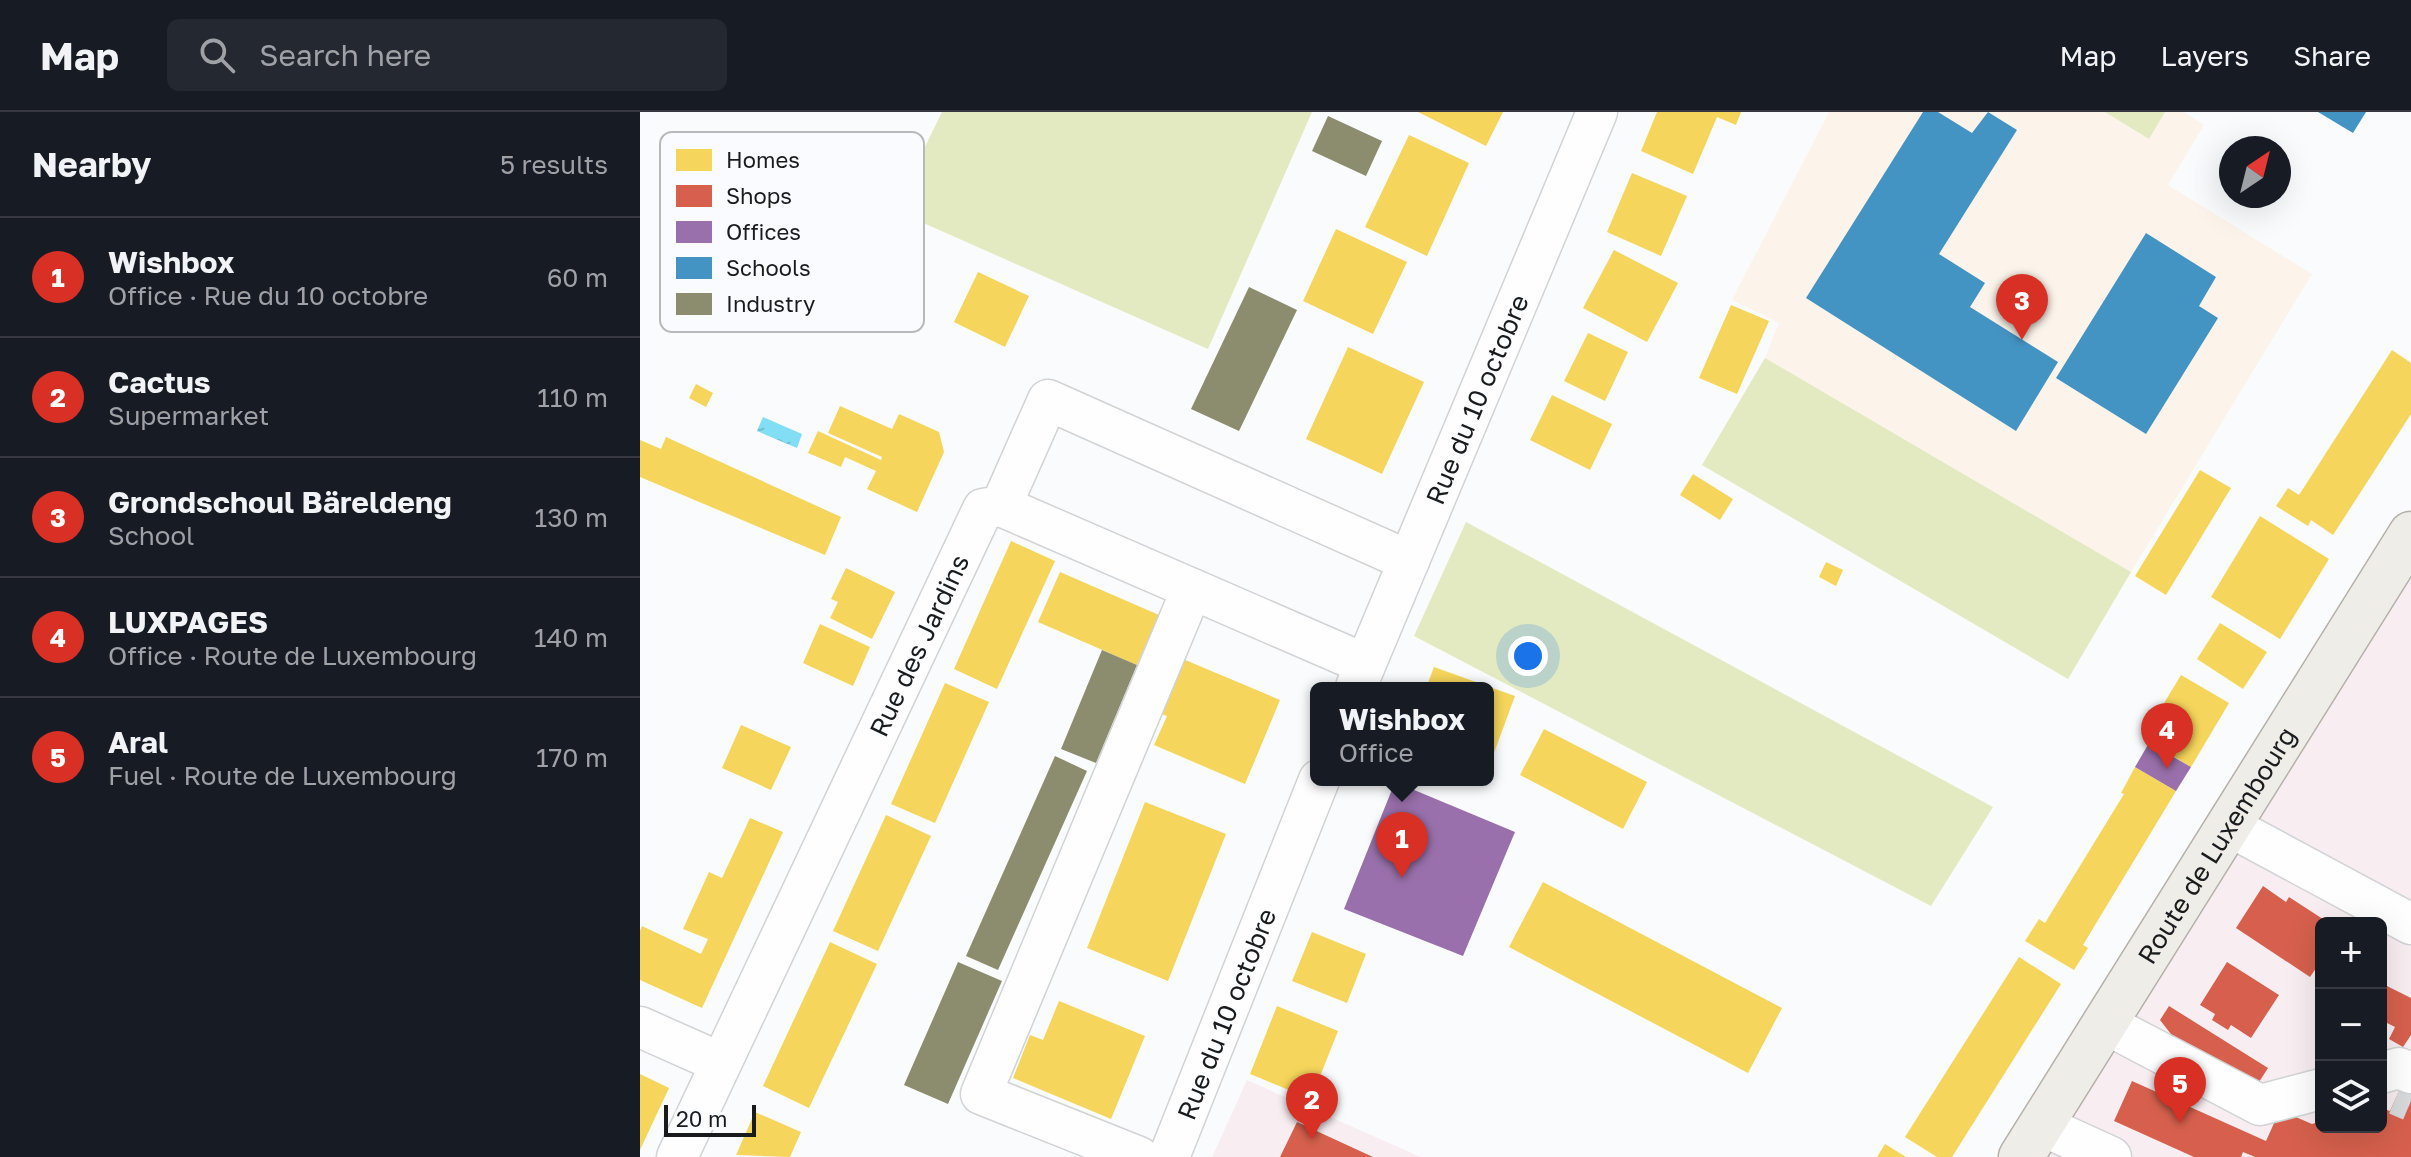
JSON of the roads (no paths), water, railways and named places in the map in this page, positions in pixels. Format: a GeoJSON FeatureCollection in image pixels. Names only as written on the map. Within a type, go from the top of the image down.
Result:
{"type":"FeatureCollection","features":[{"type":"Feature","properties":{"kind":"main road","name":"Route de Luxembourg"},"geometry":{"type":"LineString","coordinates":[[2031,1141],[2410,537]]}},
{"type":"Feature","properties":{"kind":"street","name":"Rue du 10 octobre"},"geometry":{"type":"LineString","coordinates":[[1360,676],[1597,112]]}},
{"type":"Feature","properties":{"kind":"street"},"geometry":{"type":"LineString","coordinates":[[1360,676],[1192,589],[1001,506],[1048,400],[1409,561]]}},
{"type":"Feature","properties":{"kind":"street","name":"Rue des Jardins"},"geometry":{"type":"LineString","coordinates":[[677,1157],[983,509],[1001,506]]}},
{"type":"Feature","properties":{"kind":"street"},"geometry":{"type":"LineString","coordinates":[[1139,1157],[981,1094],[1192,589]]}},
{"type":"Feature","properties":{"kind":"street","name":"Rue du 10 octobre"},"geometry":{"type":"LineString","coordinates":[[1169,1157],[1317,786]]}},
{"type":"Feature","properties":{"kind":"street"},"geometry":{"type":"LineString","coordinates":[[2229,826],[2411,924]]}},
{"type":"Feature","properties":{"kind":"street"},"geometry":{"type":"LineString","coordinates":[[2106,1024],[2260,1105],[2315,1091]]}},
{"type":"Feature","properties":{"kind":"street"},"geometry":{"type":"LineString","coordinates":[[640,1027],[721,1063]]}},
{"type":"Feature","properties":{"kind":"street"},"geometry":{"type":"LineString","coordinates":[[2031,1141],[2111,1157]]}},
{"type":"Feature","properties":{"kind":"water"},"geometry":{"type":"Polygon","coordinates":[[[763,417],[802,434],[797,448],[757,431],[763,417]]]}},
{"type":"Feature","properties":{"kind":"tunnel"},"geometry":{"type":"LineString","coordinates":[[2397,1095],[2411,1101]]}},
{"type":"Feature","properties":{"kind":"place","name":"Grondschoul Bäreldeng"},"geometry":{"type":"Point","coordinates":[2022,340]}},
{"type":"Feature","properties":{"kind":"place","name":"LUXPAGES"},"geometry":{"type":"Point","coordinates":[2167,769]}},
{"type":"Feature","properties":{"kind":"place","name":"Wishbox"},"geometry":{"type":"Point","coordinates":[1402,878]}},
{"type":"Feature","properties":{"kind":"place","name":"Aral"},"geometry":{"type":"Point","coordinates":[2180,1123]}},
{"type":"Feature","properties":{"kind":"place","name":"Cactus"},"geometry":{"type":"Point","coordinates":[1312,1139]}}]}
